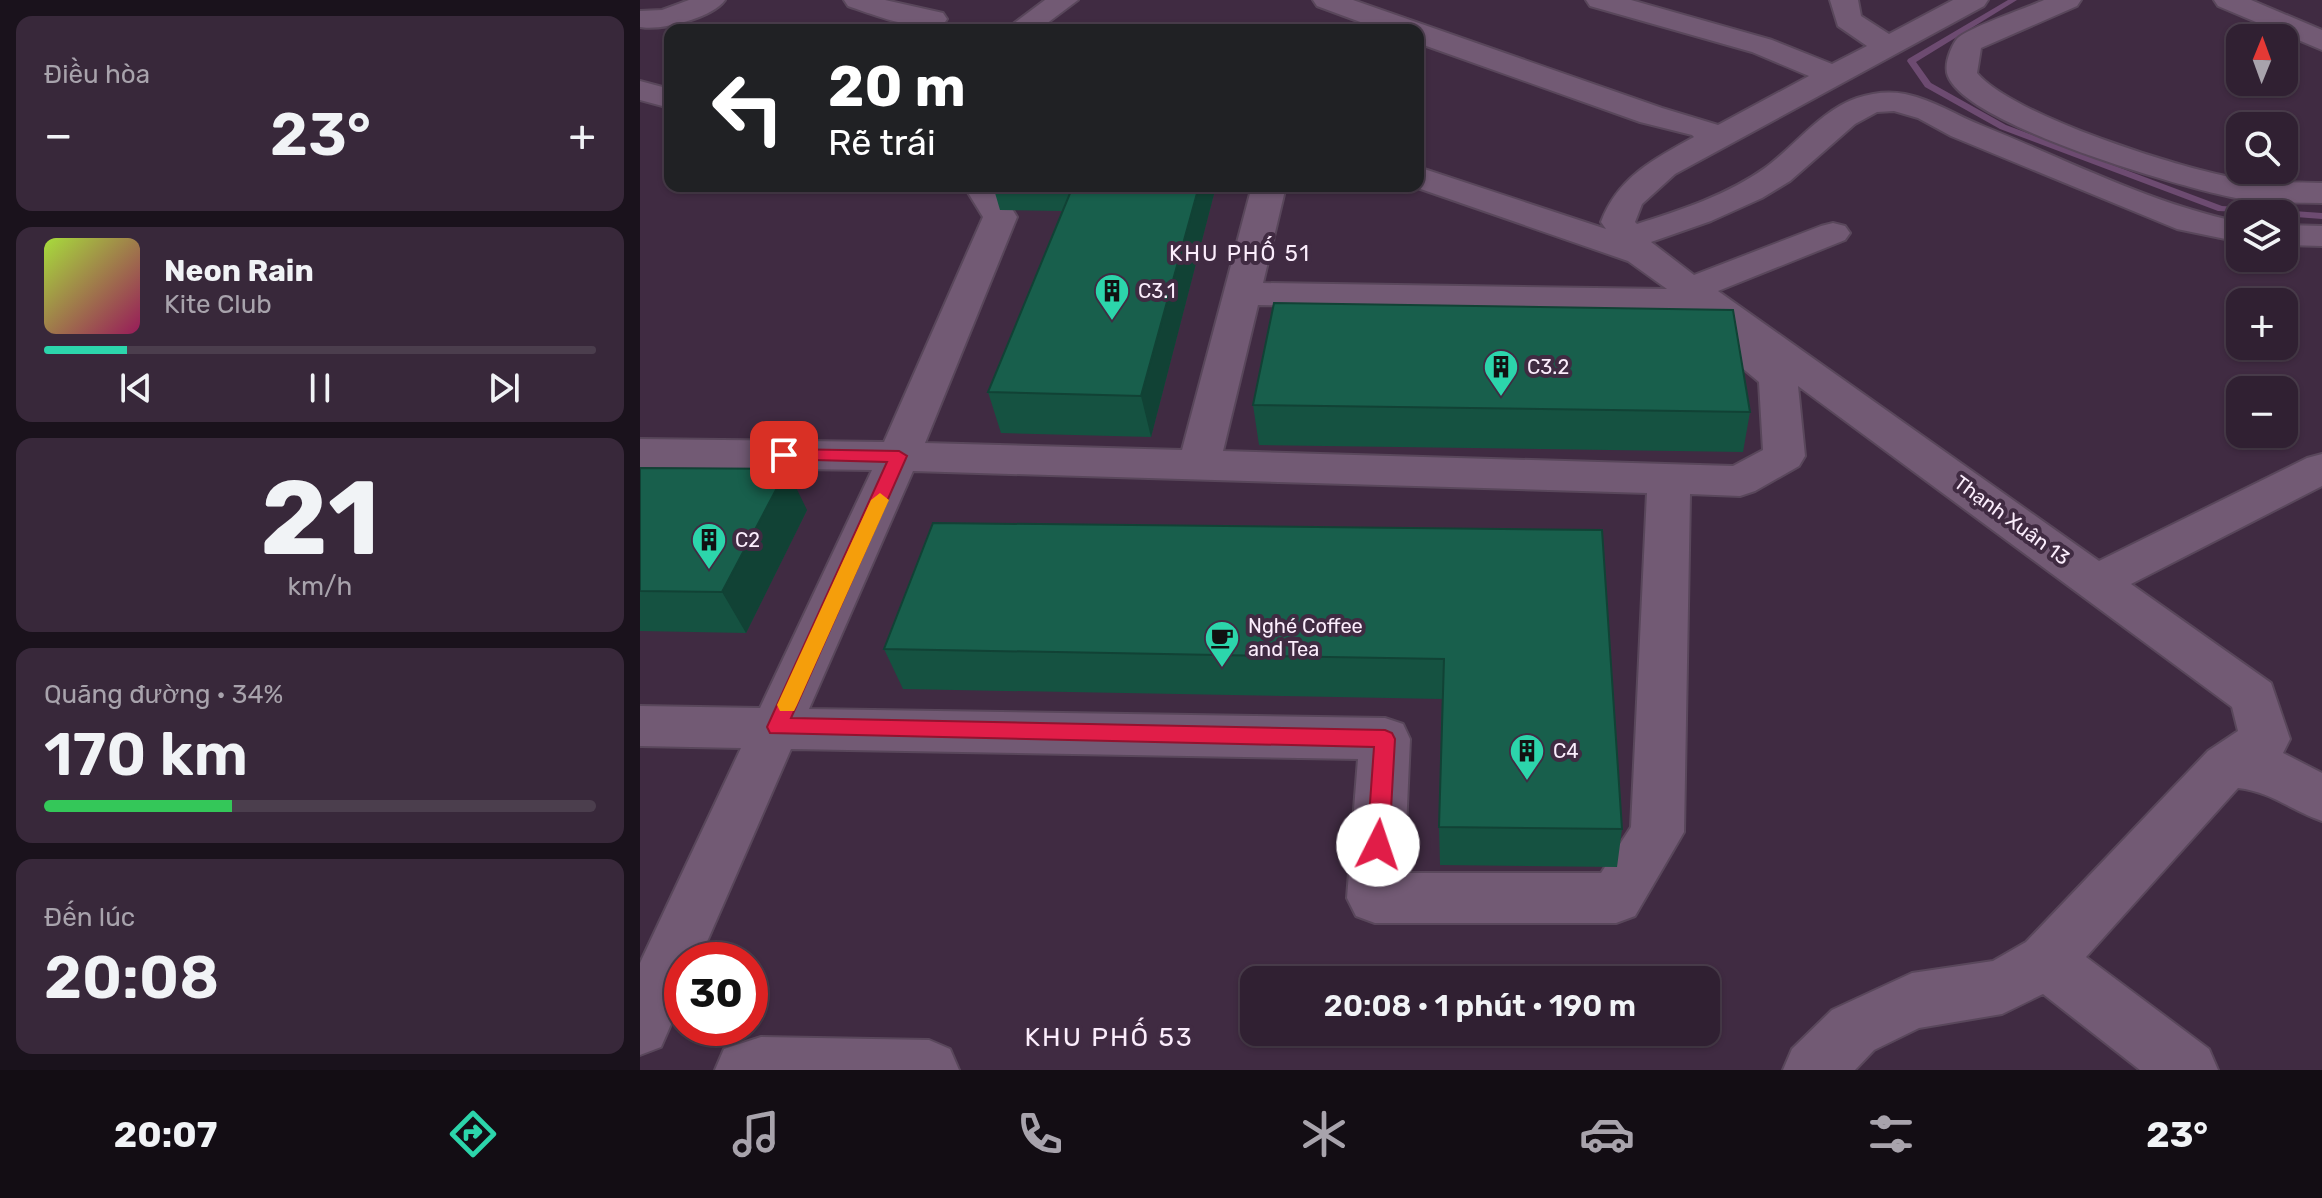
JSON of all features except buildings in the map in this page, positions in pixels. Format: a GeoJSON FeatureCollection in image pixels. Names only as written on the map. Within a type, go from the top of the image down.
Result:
{"type":"FeatureCollection","features":[{"type":"Feature","properties":{"kind":"street"},"geometry":{"type":"LineString","coordinates":[[640,19],[646,21],[684,12],[711,0]]}},
{"type":"Feature","properties":{"kind":"street"},"geometry":{"type":"LineString","coordinates":[[858,0],[902,15],[914,14],[933,19]]}},
{"type":"Feature","properties":{"kind":"street"},"geometry":{"type":"LineString","coordinates":[[1028,24],[1064,0]]}},
{"type":"Feature","properties":{"kind":"street"},"geometry":{"type":"LineString","coordinates":[[1074,0],[1084,3],[1090,0]]}},
{"type":"Feature","properties":{"kind":"street"},"geometry":{"type":"LineString","coordinates":[[1327,0],[1393,24]]}},
{"type":"Feature","properties":{"kind":"street"},"geometry":{"type":"LineString","coordinates":[[1600,0],[1762,46],[1831,75]]}},
{"type":"Feature","properties":{"kind":"street"},"geometry":{"type":"LineString","coordinates":[[1844,0],[1848,20],[1887,46]]}},
{"type":"Feature","properties":{"kind":"street"},"geometry":{"type":"LineString","coordinates":[[1974,0],[1663,167],[1626,200],[1618,222],[1635,245],[1767,182],[1805,154],[1836,125],[1867,104],[1887,102],[1931,111],[1962,129],[2189,222],[2226,229]]}},
{"type":"Feature","properties":{"kind":"street"},"geometry":{"type":"LineString","coordinates":[[2067,0],[1969,43],[1960,63],[1965,80],[1986,99],[2075,138],[2163,167],[2230,187],[2322,193]]}},
{"type":"Feature","properties":{"kind":"street"},"geometry":{"type":"LineString","coordinates":[[2228,0],[2322,41]]}},
{"type":"Feature","properties":{"kind":"street"},"geometry":{"type":"LineString","coordinates":[[1424,35],[1651,115],[1703,128],[1715,139]]}},
{"type":"Feature","properties":{"kind":"street"},"geometry":{"type":"LineString","coordinates":[[640,90],[664,97]]}},
{"type":"Feature","properties":{"kind":"street","name":"Thạnh Xuân 13"},"geometry":{"type":"LineString","coordinates":[[1424,179],[1635,245],[1690,289],[2098,581],[2254,697],[2265,739],[2226,766],[2046,961],[2002,987],[1912,1001],[1853,1030],[1813,1070]]}},
{"type":"Feature","properties":{"kind":"street"},"geometry":{"type":"LineString","coordinates":[[640,1027],[899,456],[1000,217],[985,192]]}},
{"type":"Feature","properties":{"kind":"street"},"geometry":{"type":"LineString","coordinates":[[1199,465],[1268,192]]}},
{"type":"Feature","properties":{"kind":"street"},"geometry":{"type":"LineString","coordinates":[[1690,289],[1833,233]]}},
{"type":"Feature","properties":{"kind":"street"},"geometry":{"type":"LineString","coordinates":[[2298,235],[2322,236]]}},
{"type":"Feature","properties":{"kind":"street"},"geometry":{"type":"LineString","coordinates":[[640,453],[899,456],[1740,481],[1784,456],[1778,378],[1683,300],[1242,294]]}},
{"type":"Feature","properties":{"kind":"street"},"geometry":{"type":"LineString","coordinates":[[2098,581],[2322,468]]}},
{"type":"Feature","properties":{"kind":"street"},"geometry":{"type":"LineString","coordinates":[[640,726],[1385,739],[1375,898],[1616,898],[1657,832],[1669,478]]}},
{"type":"Feature","properties":{"kind":"street"},"geometry":{"type":"LineString","coordinates":[[2226,766],[2270,770],[2322,799]]}},
{"type":"Feature","properties":{"kind":"street"},"geometry":{"type":"LineString","coordinates":[[2046,961],[2188,1070]]}},
{"type":"Feature","properties":{"kind":"street"},"geometry":{"type":"LineString","coordinates":[[745,1070],[761,1067],[929,1070]]}},
{"type":"Feature","properties":{"kind":"waterway"},"geometry":{"type":"LineString","coordinates":[[2013,0],[1911,61],[1928,85],[2003,127],[2221,209],[2322,216]]}},
{"type":"Feature","properties":{"kind":"slow traffic"},"geometry":{"type":"LineString","coordinates":[[787,705],[880,500]]}},
{"type":"Feature","properties":{"kind":"place","name":"С3.1"},"geometry":{"type":"Point","coordinates":[1112,322]}},
{"type":"Feature","properties":{"kind":"place","name":"C3.2"},"geometry":{"type":"Point","coordinates":[1501,398]}},
{"type":"Feature","properties":{"kind":"place","name":"С2"},"geometry":{"type":"Point","coordinates":[709,571]}},
{"type":"Feature","properties":{"kind":"place","name":"Nghé Coffee and Tea"},"geometry":{"type":"Point","coordinates":[1222,669]}},
{"type":"Feature","properties":{"kind":"place","name":"C4"},"geometry":{"type":"Point","coordinates":[1527,782]}},
{"type":"Feature","properties":{"kind":"district","name":"KHU PHỐ 51"},"geometry":{"type":"Point","coordinates":[1240,253]}},
{"type":"Feature","properties":{"kind":"district","name":"KHU PHỐ 53"},"geometry":{"type":"Point","coordinates":[1109,1037]}},
{"type":"Feature","properties":{"kind":"route"},"geometry":{"type":"LineString","coordinates":[[784,455],[899,456],[777,727],[1385,739],[1378,845]]}}]}
